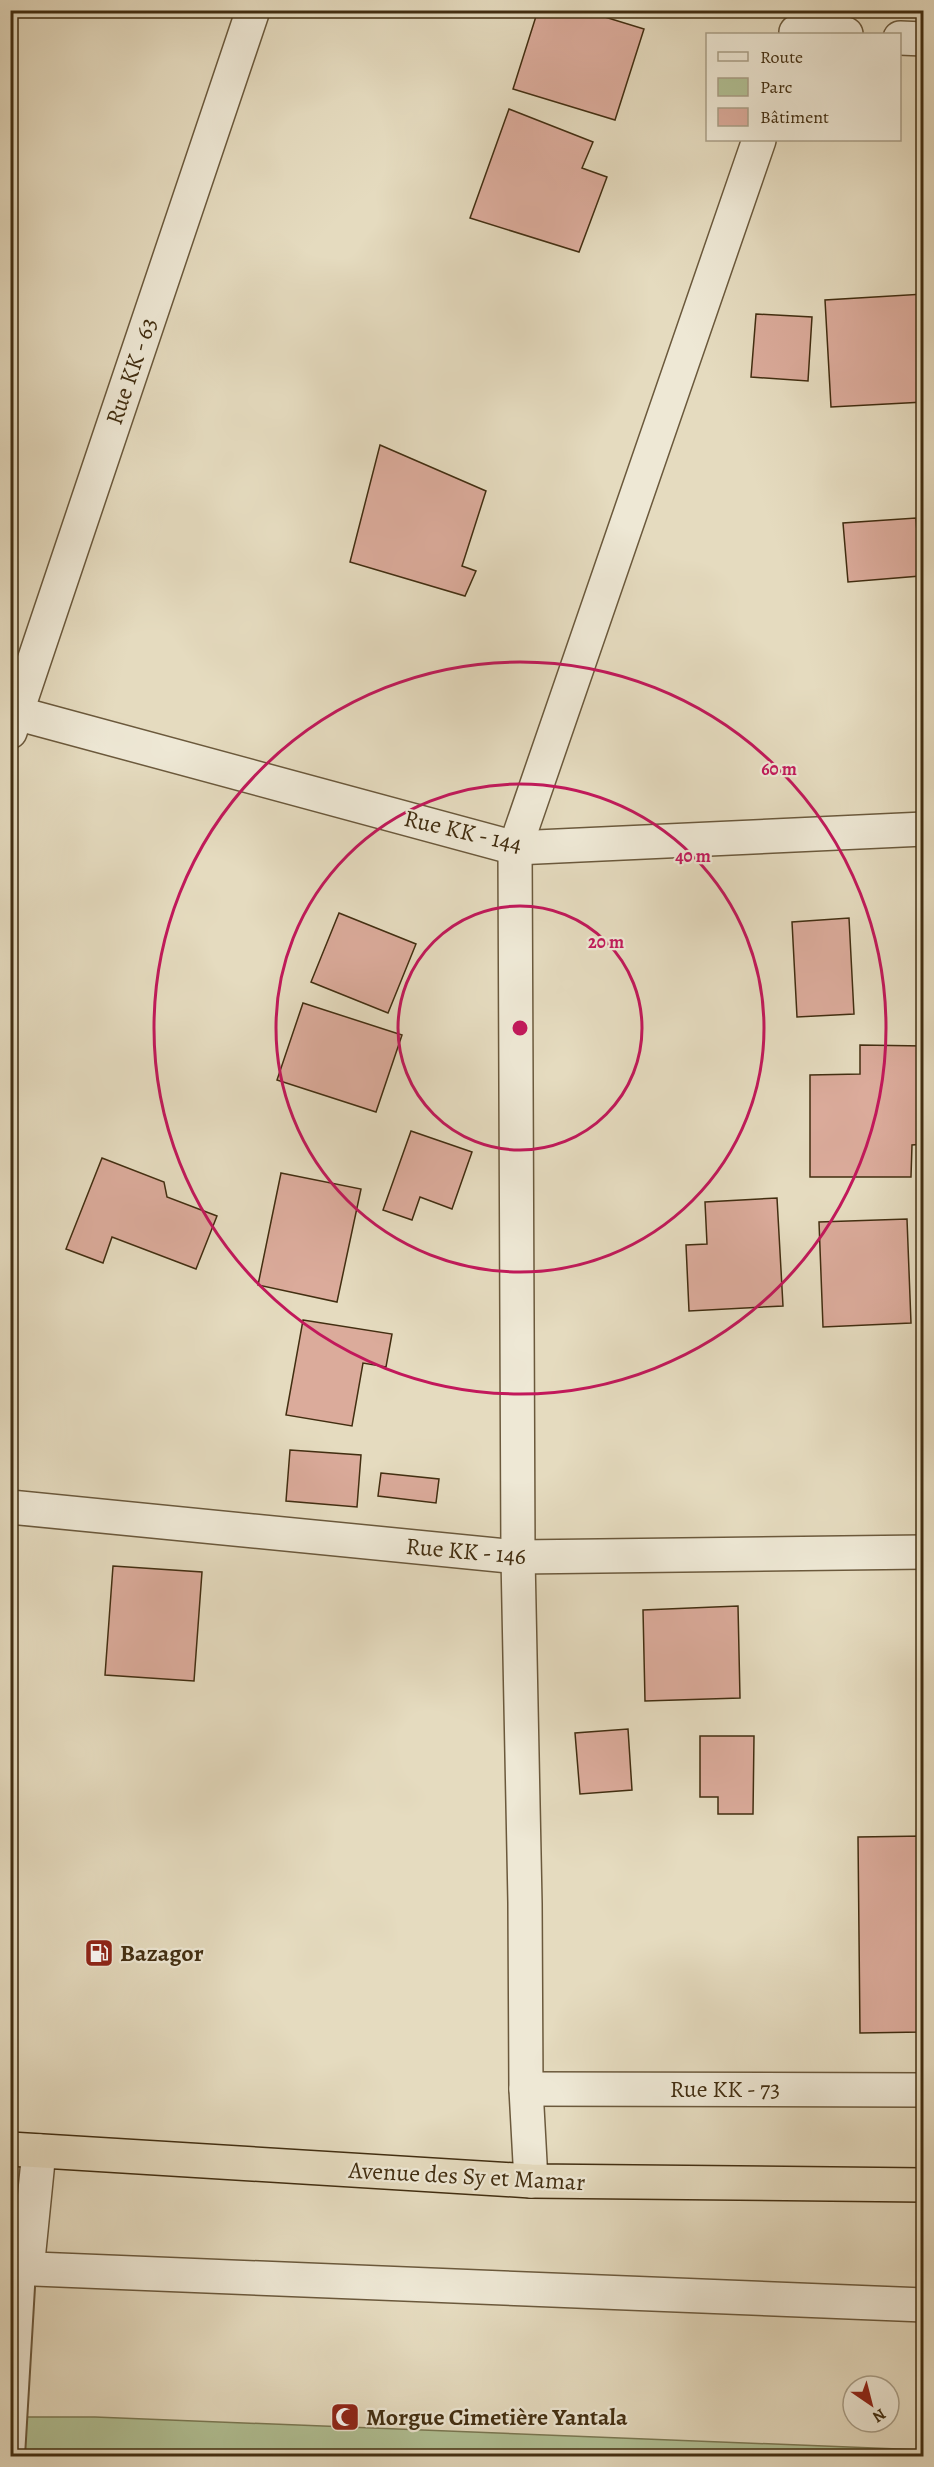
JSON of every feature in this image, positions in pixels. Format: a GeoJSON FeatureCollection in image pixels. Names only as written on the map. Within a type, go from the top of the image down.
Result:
{"type":"FeatureCollection","features":[{"type":"Feature","properties":{"kind":"highway","name":"Avenue des Sy et Mamar"},"geometry":{"type":"LineString","coordinates":[[25,2150],[531,2181],[924,2185]]}},
{"type":"Feature","properties":{"kind":"street","name":"Rue KK - 63"},"geometry":{"type":"LineString","coordinates":[[13,722],[253,10]]}},
{"type":"Feature","properties":{"kind":"street"},"geometry":{"type":"LineString","coordinates":[[798,26],[840,33]]}},
{"type":"Feature","properties":{"kind":"street"},"geometry":{"type":"LineString","coordinates":[[901,38],[924,39]]}},
{"type":"Feature","properties":{"kind":"street"},"geometry":{"type":"LineString","coordinates":[[531,2181],[526,2089],[518,1557],[515,848],[759,141]]}},
{"type":"Feature","properties":{"kind":"street","name":"Rue KK - 144"},"geometry":{"type":"LineString","coordinates":[[13,722],[515,848],[924,830]]}},
{"type":"Feature","properties":{"kind":"street","name":"Rue KK - 146"},"geometry":{"type":"LineString","coordinates":[[10,1507],[518,1557],[924,1552]]}},
{"type":"Feature","properties":{"kind":"street","name":"Rue KK - 73"},"geometry":{"type":"LineString","coordinates":[[526,2089],[924,2090]]}},
{"type":"Feature","properties":{"kind":"street"},"geometry":{"type":"LineString","coordinates":[[25,2150],[19,2269],[924,2305]]}},
{"type":"Feature","properties":{"kind":"lane"},"geometry":{"type":"LineString","coordinates":[[16,2457],[19,2269]]}},
{"type":"Feature","properties":{"kind":"green space"},"geometry":{"type":"Polygon","coordinates":[[[19,2417],[95,2417],[923,2450],[924,2456],[11,2456],[19,2417]]]}},
{"type":"Feature","properties":{"kind":"building"},"geometry":{"type":"Polygon","coordinates":[[[538,10],[582,10],[644,29],[615,120],[513,89],[538,10]]]}},
{"type":"Feature","properties":{"kind":"building"},"geometry":{"type":"Polygon","coordinates":[[[509,109],[593,142],[582,168],[607,177],[579,252],[470,218],[509,109]]]}},
{"type":"Feature","properties":{"kind":"building"},"geometry":{"type":"Polygon","coordinates":[[[924,294],[924,402],[831,407],[825,300],[924,294]]]}},
{"type":"Feature","properties":{"kind":"building"},"geometry":{"type":"Polygon","coordinates":[[[756,314],[812,317],[808,381],[751,377],[756,314]]]}},
{"type":"Feature","properties":{"kind":"building"},"geometry":{"type":"Polygon","coordinates":[[[380,445],[486,491],[462,566],[476,571],[465,596],[350,562],[380,445]]]}},
{"type":"Feature","properties":{"kind":"building"},"geometry":{"type":"Polygon","coordinates":[[[916,518],[920,576],[848,582],[843,523],[916,518]]]}},
{"type":"Feature","properties":{"kind":"building"},"geometry":{"type":"Polygon","coordinates":[[[339,913],[416,944],[388,1013],[311,982],[339,913]]]}},
{"type":"Feature","properties":{"kind":"building"},"geometry":{"type":"Polygon","coordinates":[[[849,918],[854,1014],[797,1017],[792,922],[849,918]]]}},
{"type":"Feature","properties":{"kind":"building"},"geometry":{"type":"Polygon","coordinates":[[[303,1003],[402,1035],[376,1112],[277,1080],[303,1003]]]}},
{"type":"Feature","properties":{"kind":"building"},"geometry":{"type":"Polygon","coordinates":[[[860,1045],[924,1046],[924,1144],[912,1145],[911,1177],[810,1177],[810,1075],[860,1074],[860,1045]]]}},
{"type":"Feature","properties":{"kind":"building"},"geometry":{"type":"Polygon","coordinates":[[[411,1131],[472,1152],[452,1209],[420,1197],[412,1220],[383,1210],[411,1131]]]}},
{"type":"Feature","properties":{"kind":"building"},"geometry":{"type":"Polygon","coordinates":[[[102,1158],[164,1182],[167,1197],[217,1216],[196,1269],[112,1237],[103,1263],[66,1249],[102,1158]]]}},
{"type":"Feature","properties":{"kind":"building"},"geometry":{"type":"Polygon","coordinates":[[[281,1173],[361,1189],[337,1302],[258,1285],[281,1173]]]}},
{"type":"Feature","properties":{"kind":"building"},"geometry":{"type":"Polygon","coordinates":[[[777,1198],[783,1306],[689,1311],[686,1245],[707,1244],[705,1202],[777,1198]]]}},
{"type":"Feature","properties":{"kind":"building"},"geometry":{"type":"Polygon","coordinates":[[[907,1219],[911,1323],[823,1327],[819,1222],[907,1219]]]}},
{"type":"Feature","properties":{"kind":"building"},"geometry":{"type":"Polygon","coordinates":[[[303,1320],[392,1334],[386,1367],[363,1363],[352,1426],[286,1415],[303,1320]]]}},
{"type":"Feature","properties":{"kind":"building"},"geometry":{"type":"Polygon","coordinates":[[[290,1450],[361,1455],[357,1507],[286,1501],[290,1450]]]}},
{"type":"Feature","properties":{"kind":"building"},"geometry":{"type":"Polygon","coordinates":[[[381,1473],[439,1479],[436,1503],[378,1496],[381,1473]]]}},
{"type":"Feature","properties":{"kind":"building"},"geometry":{"type":"Polygon","coordinates":[[[113,1566],[202,1572],[194,1681],[105,1675],[113,1566]]]}},
{"type":"Feature","properties":{"kind":"building"},"geometry":{"type":"Polygon","coordinates":[[[738,1606],[740,1698],[645,1701],[643,1610],[738,1606]]]}},
{"type":"Feature","properties":{"kind":"building"},"geometry":{"type":"Polygon","coordinates":[[[628,1729],[632,1790],[580,1794],[575,1733],[628,1729]]]}},
{"type":"Feature","properties":{"kind":"building"},"geometry":{"type":"Polygon","coordinates":[[[700,1736],[754,1736],[753,1814],[718,1814],[718,1797],[700,1797],[700,1736]]]}},
{"type":"Feature","properties":{"kind":"building"},"geometry":{"type":"Polygon","coordinates":[[[924,1836],[922,2032],[860,2033],[858,1837],[924,1836]]]}},
{"type":"Feature","properties":{"kind":"place","name":"Bazagor"},"geometry":{"type":"Point","coordinates":[99,1953]}},
{"type":"Feature","properties":{"kind":"place","name":"Morgue Cimetière Yantala"},"geometry":{"type":"Point","coordinates":[345,2417]}}]}
